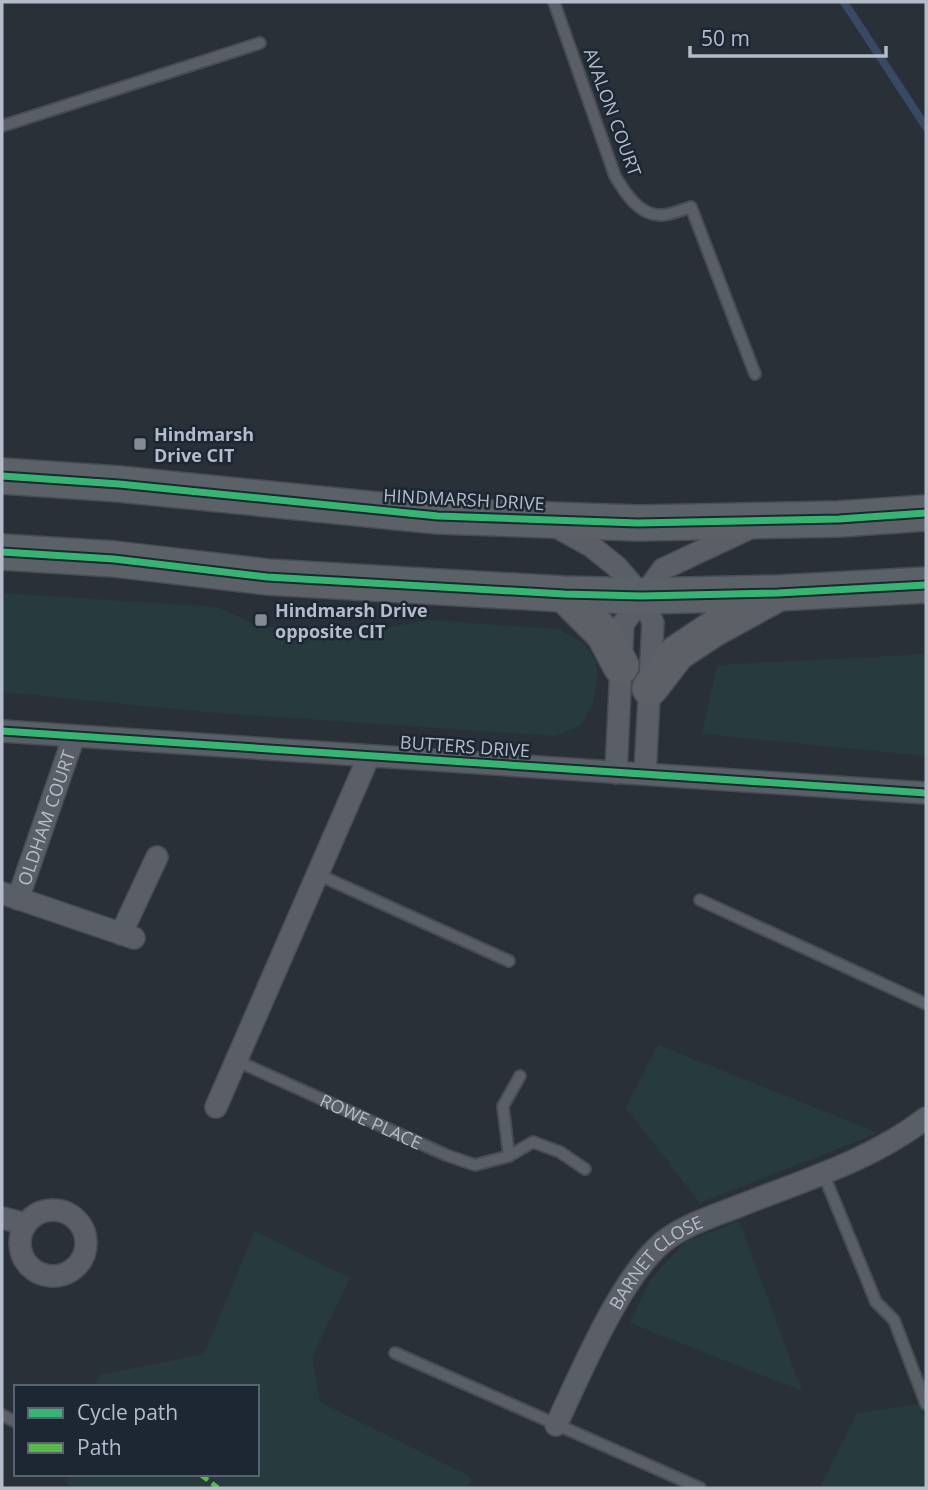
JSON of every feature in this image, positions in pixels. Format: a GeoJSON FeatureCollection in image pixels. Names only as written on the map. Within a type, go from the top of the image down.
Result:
{"type":"FeatureCollection","features":[{"type":"Feature","properties":{"kind":"main road","name":"HINDMARSH DRIVE"},"geometry":{"type":"LineString","coordinates":[[2,476],[119,484],[438,516],[638,523],[763,522],[926,513]]}},
{"type":"Feature","properties":{"kind":"main road"},"geometry":{"type":"LineString","coordinates":[[2,552],[114,559],[267,577],[565,594],[642,596],[778,593],[926,584]]}},
{"type":"Feature","properties":{"kind":"main road"},"geometry":{"type":"LineString","coordinates":[[650,688],[677,653],[713,629],[778,593]]}},
{"type":"Feature","properties":{"kind":"main road"},"geometry":{"type":"LineString","coordinates":[[565,594],[604,634],[621,666]]}},
{"type":"Feature","properties":{"kind":"street"},"geometry":{"type":"LineString","coordinates":[[542,519],[591,546],[617,567],[642,596],[653,623],[645,774]]}},
{"type":"Feature","properties":{"kind":"street"},"geometry":{"type":"LineString","coordinates":[[616,772],[623,624],[663,569],[763,522]]}},
{"type":"Feature","properties":{"kind":"street","name":"BUTTERS DRIVE"},"geometry":{"type":"LineString","coordinates":[[2,731],[926,793]]}},
{"type":"Feature","properties":{"kind":"street","name":"OLDHAM COURT"},"geometry":{"type":"LineString","coordinates":[[74,736],[10,896],[128,936],[158,857]]}},
{"type":"Feature","properties":{"kind":"street"},"geometry":{"type":"LineString","coordinates":[[216,1107],[369,756]]}},
{"type":"Feature","properties":{"kind":"street","name":"BARNET CLOSE"},"geometry":{"type":"LineString","coordinates":[[556,1425],[612,1312],[645,1260],[664,1241],[697,1222],[877,1149],[926,1118]]}},
{"type":"Feature","properties":{"kind":"street"},"geometry":{"type":"LineString","coordinates":[[2,1218],[26,1224]]}},
{"type":"Feature","properties":{"kind":"lane","name":"AVALON COURT"},"geometry":{"type":"LineString","coordinates":[[554,2],[615,176],[635,204],[647,211],[661,215],[691,207],[755,374]]}},
{"type":"Feature","properties":{"kind":"lane"},"geometry":{"type":"LineString","coordinates":[[2,126],[260,43]]}},
{"type":"Feature","properties":{"kind":"lane"},"geometry":{"type":"LineString","coordinates":[[319,875],[509,961]]}},
{"type":"Feature","properties":{"kind":"lane"},"geometry":{"type":"LineString","coordinates":[[700,900],[926,1004]]}},
{"type":"Feature","properties":{"kind":"lane","name":"ROWE PLACE"},"geometry":{"type":"LineString","coordinates":[[237,1061],[446,1155],[475,1165],[509,1156],[533,1142],[560,1152],[585,1170]]}},
{"type":"Feature","properties":{"kind":"lane"},"geometry":{"type":"LineString","coordinates":[[509,1156],[503,1106],[520,1076]]}},
{"type":"Feature","properties":{"kind":"lane"},"geometry":{"type":"LineString","coordinates":[[823,1172],[876,1302],[894,1320],[926,1404]]}},
{"type":"Feature","properties":{"kind":"lane"},"geometry":{"type":"LineString","coordinates":[[395,1353],[700,1488]]}},
{"type":"Feature","properties":{"kind":"green space"},"geometry":{"type":"Polygon","coordinates":[[[2,593],[216,607],[263,627],[385,628],[429,620],[558,629],[585,644],[596,661],[597,681],[592,705],[581,726],[554,736],[204,712],[2,692],[2,593]]]}},
{"type":"Feature","properties":{"kind":"green space"},"geometry":{"type":"Polygon","coordinates":[[[926,654],[926,756],[702,734],[717,665],[926,654]]]}},
{"type":"Feature","properties":{"kind":"green space"},"geometry":{"type":"Polygon","coordinates":[[[658,1045],[878,1133],[700,1203],[626,1108],[658,1045]]]}},
{"type":"Feature","properties":{"kind":"green space"},"geometry":{"type":"Polygon","coordinates":[[[739,1221],[802,1391],[630,1323],[650,1280],[685,1242],[739,1221]]]}},
{"type":"Feature","properties":{"kind":"green space"},"geometry":{"type":"Polygon","coordinates":[[[255,1231],[350,1278],[312,1357],[320,1402],[471,1477],[468,1488],[69,1488],[66,1476],[259,1476],[259,1385],[95,1385],[100,1375],[204,1354],[255,1231]]]}},
{"type":"Feature","properties":{"kind":"green space"},"geometry":{"type":"Polygon","coordinates":[[[919,1404],[926,1423],[926,1488],[820,1488],[857,1413],[919,1404]]]}},
{"type":"Feature","properties":{"kind":"waterway"},"geometry":{"type":"LineString","coordinates":[[844,2],[926,127]]}},
{"type":"Feature","properties":{"kind":"marked path"},"geometry":{"type":"LineString","coordinates":[[203,1476],[218,1488]]}},
{"type":"Feature","properties":{"kind":"cycle path"},"geometry":{"type":"LineString","coordinates":[[2,476],[119,484],[438,516],[638,523],[839,519],[926,513]]}},
{"type":"Feature","properties":{"kind":"cycle path"},"geometry":{"type":"LineString","coordinates":[[2,552],[114,559],[267,577],[564,594],[642,596],[778,593],[926,585]]}},
{"type":"Feature","properties":{"kind":"cycle path"},"geometry":{"type":"LineString","coordinates":[[2,731],[926,793]]}},
{"type":"Feature","properties":{"kind":"place","name":"Hindmarsh Drive CIT"},"geometry":{"type":"Point","coordinates":[140,444]}},
{"type":"Feature","properties":{"kind":"place","name":"Hindmarsh Drive opposite CIT"},"geometry":{"type":"Point","coordinates":[261,620]}}]}
